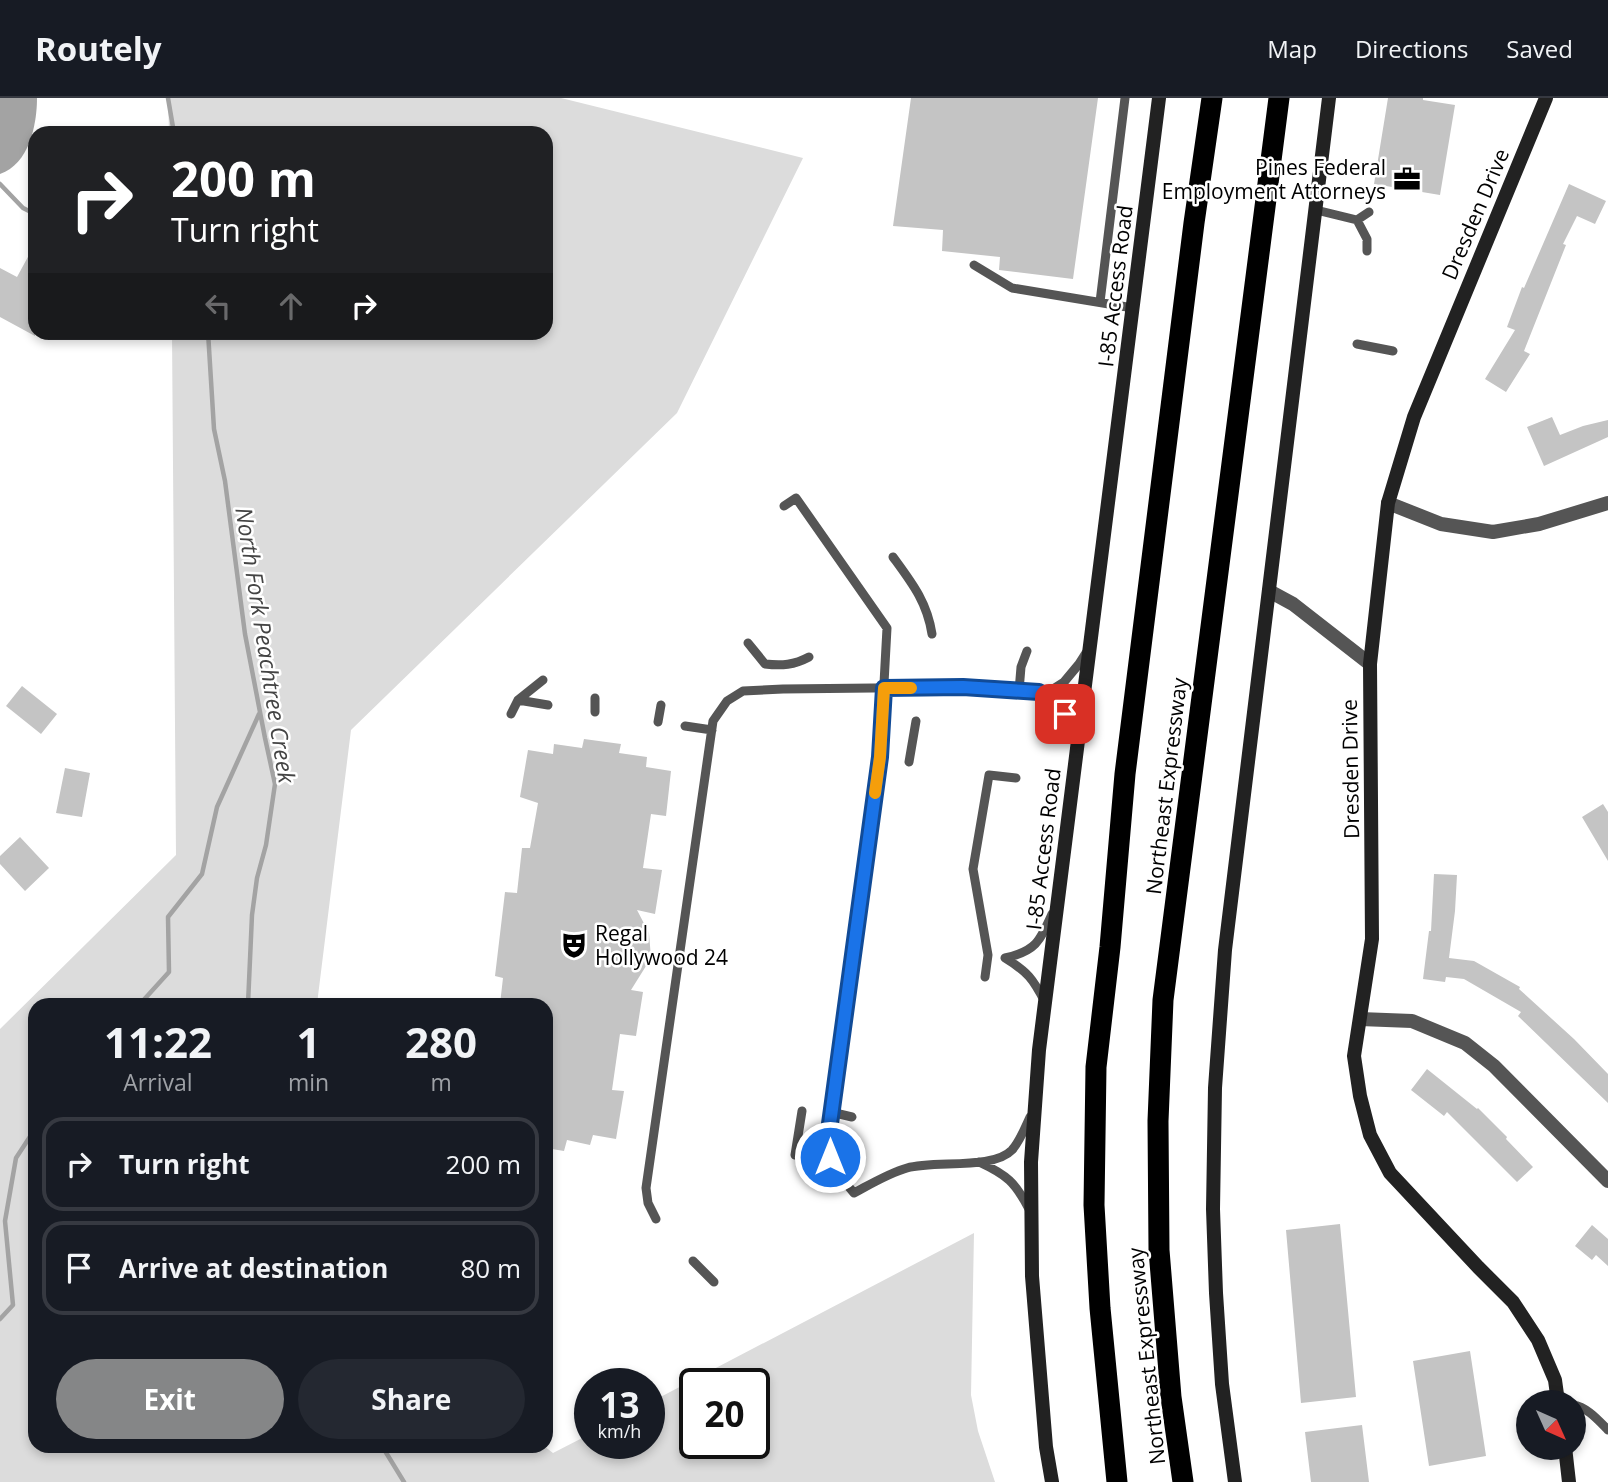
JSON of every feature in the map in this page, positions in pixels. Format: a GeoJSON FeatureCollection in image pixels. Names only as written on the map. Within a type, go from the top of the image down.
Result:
{"type":"FeatureCollection","features":[{"type":"Feature","properties":{"kind":"highway","name":"Northeast Expressway"},"geometry":{"type":"LineString","coordinates":[[1117,1482],[1100,1308],[1094,1205],[1096,1067],[1110,947],[1125,774],[1212,98]]}},
{"type":"Feature","properties":{"kind":"highway","name":"Northeast Expressway"},"geometry":{"type":"LineString","coordinates":[[1183,1482],[1171,1397],[1159,1250],[1158,1121],[1163,1000],[1279,98]]}},
{"type":"Feature","properties":{"kind":"main road","name":"I-85 Access Road"},"geometry":{"type":"LineString","coordinates":[[1052,1482],[1046,1447],[1032,1276],[1031,1162],[1035,1105],[1057,902],[1159,98]]}},
{"type":"Feature","properties":{"kind":"main road"},"geometry":{"type":"LineString","coordinates":[[1235,1482],[1222,1384],[1216,1293],[1213,1209],[1214,1088],[1225,950],[1329,98]]}},
{"type":"Feature","properties":{"kind":"main road","name":"Dresden Drive"},"geometry":{"type":"LineString","coordinates":[[1546,98],[1414,417],[1388,503],[1370,664],[1372,939],[1354,1056],[1370,1135],[1390,1173],[1513,1303],[1538,1340],[1555,1380],[1556,1390]]}},
{"type":"Feature","properties":{"kind":"main road"},"geometry":{"type":"LineString","coordinates":[[1566,1460],[1569,1482]]}},
{"type":"Feature","properties":{"kind":"street"},"geometry":{"type":"LineString","coordinates":[[1388,503],[1441,524],[1493,532],[1539,524],[1608,503]]}},
{"type":"Feature","properties":{"kind":"street"},"geometry":{"type":"LineString","coordinates":[[1269,591],[1293,604],[1370,664]]}},
{"type":"Feature","properties":{"kind":"street"},"geometry":{"type":"LineString","coordinates":[[1360,1018],[1412,1021],[1465,1043],[1494,1066],[1608,1181]]}},
{"type":"Feature","properties":{"kind":"lane"},"geometry":{"type":"LineString","coordinates":[[1100,302],[1125,98]]}},
{"type":"Feature","properties":{"kind":"lane"},"geometry":{"type":"LineString","coordinates":[[1316,210],[1357,220],[1369,212]]}},
{"type":"Feature","properties":{"kind":"lane"},"geometry":{"type":"LineString","coordinates":[[1357,220],[1367,239],[1367,250]]}},
{"type":"Feature","properties":{"kind":"lane"},"geometry":{"type":"LineString","coordinates":[[974,265],[1012,288],[1133,308]]}},
{"type":"Feature","properties":{"kind":"lane"},"geometry":{"type":"LineString","coordinates":[[1357,344],[1393,351]]}},
{"type":"Feature","properties":{"kind":"lane"},"geometry":{"type":"LineString","coordinates":[[784,506],[796,498],[887,628],[880,757],[831,1112],[830,1157],[838,1175],[854,1193],[907,1168],[938,1163],[979,1162],[1001,1157],[1011,1151],[1018,1141],[1035,1105]]}},
{"type":"Feature","properties":{"kind":"lane"},"geometry":{"type":"LineString","coordinates":[[893,557],[918,592],[929,616],[932,634]]}},
{"type":"Feature","properties":{"kind":"lane"},"geometry":{"type":"LineString","coordinates":[[748,643],[765,664],[779,666],[797,663],[809,657]]}},
{"type":"Feature","properties":{"kind":"lane"},"geometry":{"type":"LineString","coordinates":[[656,1219],[648,1203],[646,1188],[713,721],[727,701],[743,691],[783,689],[963,687],[1039,692],[1053,689],[1064,682],[1091,645]]}},
{"type":"Feature","properties":{"kind":"lane"},"geometry":{"type":"LineString","coordinates":[[1019,691],[1021,667],[1027,651]]}},
{"type":"Feature","properties":{"kind":"lane"},"geometry":{"type":"LineString","coordinates":[[510,713],[518,700],[543,680]]}},
{"type":"Feature","properties":{"kind":"lane"},"geometry":{"type":"LineString","coordinates":[[1039,692],[1053,701],[1065,714],[1078,744]]}},
{"type":"Feature","properties":{"kind":"lane"},"geometry":{"type":"LineString","coordinates":[[595,698],[595,712]]}},
{"type":"Feature","properties":{"kind":"lane"},"geometry":{"type":"LineString","coordinates":[[518,700],[548,705]]}},
{"type":"Feature","properties":{"kind":"lane"},"geometry":{"type":"LineString","coordinates":[[658,722],[661,705]]}},
{"type":"Feature","properties":{"kind":"lane"},"geometry":{"type":"LineString","coordinates":[[909,762],[916,721]]}},
{"type":"Feature","properties":{"kind":"lane"},"geometry":{"type":"LineString","coordinates":[[685,726],[712,730]]}},
{"type":"Feature","properties":{"kind":"lane"},"geometry":{"type":"LineString","coordinates":[[985,977],[988,955],[973,869],[989,775],[1016,778]]}},
{"type":"Feature","properties":{"kind":"lane"},"geometry":{"type":"LineString","coordinates":[[1045,1002],[1027,973],[1005,958],[1022,954],[1031,948],[1039,939],[1057,902]]}},
{"type":"Feature","properties":{"kind":"lane"},"geometry":{"type":"LineString","coordinates":[[794,1156],[802,1111]]}},
{"type":"Feature","properties":{"kind":"lane"},"geometry":{"type":"LineString","coordinates":[[831,1112],[852,1117]]}},
{"type":"Feature","properties":{"kind":"lane"},"geometry":{"type":"LineString","coordinates":[[979,1162],[1015,1184],[1031,1213]]}},
{"type":"Feature","properties":{"kind":"lane"},"geometry":{"type":"LineString","coordinates":[[694,1261],[714,1282]]}},
{"type":"Feature","properties":{"kind":"lane"},"geometry":{"type":"LineString","coordinates":[[1586,1410],[1608,1430]]}},
{"type":"Feature","properties":{"kind":"shaded area"},"geometry":{"type":"Polygon","coordinates":[[[0,98],[37,98],[34,126],[28,126],[28,144],[24,153],[10,169],[0,174],[0,98]]]}},
{"type":"Feature","properties":{"kind":"shaded area"},"geometry":{"type":"Polygon","coordinates":[[[168,98],[561,98],[803,158],[677,413],[351,730],[318,998],[31,998],[176,855],[172,340],[553,340],[553,126],[169,126],[168,98]]]}},
{"type":"Feature","properties":{"kind":"shaded area"},"geometry":{"type":"Polygon","coordinates":[[[28,1001],[28,1453],[553,1453],[574,1442],[574,1459],[665,1459],[665,1395],[679,1387],[679,1459],[770,1459],[770,1368],[716,1368],[974,1233],[971,1395],[978,1431],[995,1482],[0,1482],[0,1029],[28,1001]]]}},
{"type":"Feature","properties":{"kind":"building"},"geometry":{"type":"Polygon","coordinates":[[[911,98],[1098,98],[1073,279],[999,270],[1000,257],[942,251],[943,230],[893,226],[911,98]]]}},
{"type":"Feature","properties":{"kind":"building"},"geometry":{"type":"Polygon","coordinates":[[[1388,98],[1423,98],[1455,105],[1440,195],[1374,184],[1388,98]]]}},
{"type":"Feature","properties":{"kind":"building"},"geometry":{"type":"Polygon","coordinates":[[[1569,184],[1606,201],[1595,224],[1577,216],[1563,244],[1566,245],[1524,351],[1530,354],[1506,392],[1485,379],[1515,330],[1507,327],[1522,287],[1524,288],[1569,184]]]}},
{"type":"Feature","properties":{"kind":"building"},"geometry":{"type":"Polygon","coordinates":[[[28,257],[28,332],[0,317],[0,268],[17,277],[28,257]]]}},
{"type":"Feature","properties":{"kind":"building"},"geometry":{"type":"Polygon","coordinates":[[[1552,417],[1560,435],[1608,420],[1608,437],[1544,466],[1527,427],[1552,417]]]}},
{"type":"Feature","properties":{"kind":"building"},"geometry":{"type":"Polygon","coordinates":[[[22,686],[57,714],[41,734],[6,706],[22,686]]]}},
{"type":"Feature","properties":{"kind":"building","name":"Regal Hollywood 24"},"geometry":{"type":"Polygon","coordinates":[[[584,739],[621,744],[619,753],[647,757],[646,767],[671,771],[666,816],[651,814],[643,868],[662,870],[655,914],[637,910],[649,933],[651,958],[631,990],[643,992],[636,1036],[620,1034],[612,1090],[624,1091],[616,1139],[593,1135],[590,1145],[567,1140],[564,1151],[553,1149],[553,998],[501,998],[503,978],[495,976],[505,892],[517,893],[522,848],[530,848],[538,803],[520,797],[528,750],[553,754],[554,744],[582,748],[584,739]]]}},
{"type":"Feature","properties":{"kind":"building"},"geometry":{"type":"Polygon","coordinates":[[[65,768],[90,773],[82,817],[56,813],[65,768]]]}},
{"type":"Feature","properties":{"kind":"building"},"geometry":{"type":"Polygon","coordinates":[[[1603,804],[1608,812],[1608,861],[1582,817],[1603,804]]]}},
{"type":"Feature","properties":{"kind":"building"},"geometry":{"type":"Polygon","coordinates":[[[20,837],[49,868],[25,891],[0,864],[0,856],[20,837]]]}},
{"type":"Feature","properties":{"kind":"building"},"geometry":{"type":"Polygon","coordinates":[[[1434,874],[1457,875],[1449,958],[1474,961],[1520,987],[1519,989],[1608,1074],[1608,1103],[1518,1016],[1521,1012],[1464,979],[1446,977],[1445,982],[1423,979],[1431,931],[1434,874]]]}},
{"type":"Feature","properties":{"kind":"building"},"geometry":{"type":"Polygon","coordinates":[[[1427,1069],[1478,1108],[1533,1167],[1517,1182],[1447,1112],[1444,1116],[1411,1090],[1427,1069]]]}},
{"type":"Feature","properties":{"kind":"building"},"geometry":{"type":"Polygon","coordinates":[[[1340,1224],[1356,1397],[1301,1403],[1286,1230],[1340,1224]]]}},
{"type":"Feature","properties":{"kind":"building"},"geometry":{"type":"Polygon","coordinates":[[[1592,1225],[1608,1239],[1608,1266],[1596,1255],[1592,1260],[1575,1246],[1592,1225]]]}},
{"type":"Feature","properties":{"kind":"building"},"geometry":{"type":"Polygon","coordinates":[[[1470,1351],[1486,1456],[1429,1466],[1413,1361],[1470,1351]]]}},
{"type":"Feature","properties":{"kind":"building"},"geometry":{"type":"Polygon","coordinates":[[[1362,1425],[1369,1482],[1311,1482],[1305,1432],[1362,1425]]]}},
{"type":"Feature","properties":{"kind":"waterway","name":"North Fork Peachtree Creek"},"geometry":{"type":"LineString","coordinates":[[168,98],[173,126]]}},
{"type":"Feature","properties":{"kind":"waterway"},"geometry":{"type":"LineString","coordinates":[[0,184],[28,210]]}},
{"type":"Feature","properties":{"kind":"waterway","name":"North Fork Peachtree Creek"},"geometry":{"type":"LineString","coordinates":[[208,340],[214,429],[225,481],[245,634],[275,784],[252,915],[248,998]]}},
{"type":"Feature","properties":{"kind":"waterway"},"geometry":{"type":"LineString","coordinates":[[145,998],[169,972],[168,917],[202,874],[217,807],[259,714]]}},
{"type":"Feature","properties":{"kind":"waterway"},"geometry":{"type":"LineString","coordinates":[[0,1319],[13,1305],[5,1221],[16,1158],[28,1140]]}},
{"type":"Feature","properties":{"kind":"waterway","name":"North Fork Peachtree Creek"},"geometry":{"type":"LineString","coordinates":[[386,1453],[404,1482]]}},
{"type":"Feature","properties":{"kind":"slow traffic"},"geometry":{"type":"LineString","coordinates":[[875,793],[884,688],[911,688]]}},
{"type":"Feature","properties":{"kind":"place","name":"Pines Federal Employment Attorneys"},"geometry":{"type":"Point","coordinates":[1407,179]}},
{"type":"Feature","properties":{"kind":"place","name":"Regal Hollywood 24"},"geometry":{"type":"Point","coordinates":[574,945]}},
{"type":"Feature","properties":{"kind":"route"},"geometry":{"type":"LineString","coordinates":[[830,1157],[829,1131],[880,757],[884,688],[963,687],[1039,692],[1053,701],[1065,714]]}}]}
